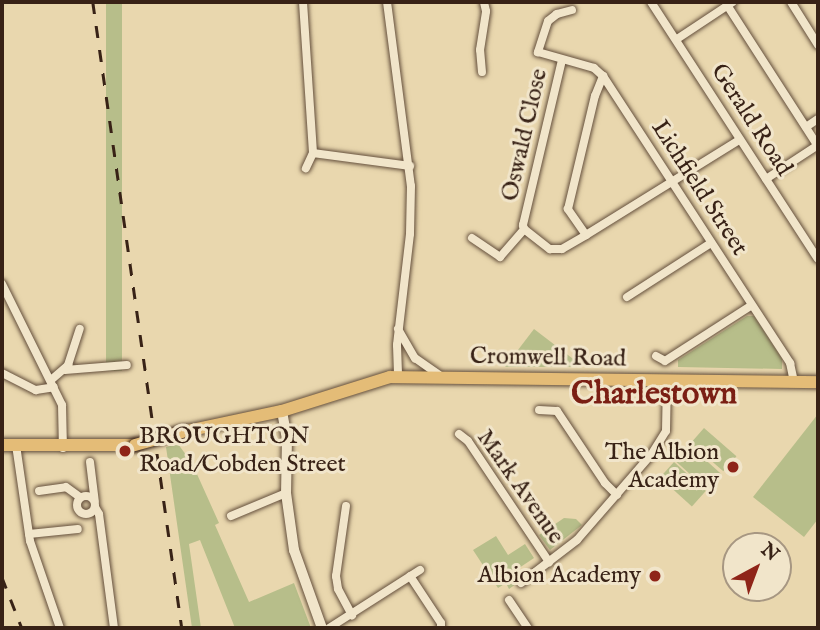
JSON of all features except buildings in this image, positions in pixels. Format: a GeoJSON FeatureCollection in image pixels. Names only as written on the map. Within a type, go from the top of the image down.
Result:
{"type":"FeatureCollection","features":[{"type":"Feature","properties":{"kind":"highway","name":"Cromwell Road"},"geometry":{"type":"LineString","coordinates":[[2,445],[64,448],[135,445],[282,411],[375,380],[398,378],[818,383]]}},
{"type":"Feature","properties":{"kind":"street"},"geometry":{"type":"LineString","coordinates":[[303,2],[313,153],[306,168]]}},
{"type":"Feature","properties":{"kind":"street"},"geometry":{"type":"LineString","coordinates":[[387,2],[410,166],[410,234],[398,328],[398,378]]}},
{"type":"Feature","properties":{"kind":"street"},"geometry":{"type":"LineString","coordinates":[[482,72],[480,50],[486,11],[484,2]]}},
{"type":"Feature","properties":{"kind":"street","name":"Gerald Road"},"geometry":{"type":"LineString","coordinates":[[651,2],[818,259]]}},
{"type":"Feature","properties":{"kind":"street"},"geometry":{"type":"LineString","coordinates":[[791,2],[818,44]]}},
{"type":"Feature","properties":{"kind":"street"},"geometry":{"type":"LineString","coordinates":[[677,39],[730,4],[818,146],[766,179]]}},
{"type":"Feature","properties":{"kind":"street"},"geometry":{"type":"LineString","coordinates":[[572,10],[557,14],[548,21],[538,52],[594,68],[603,76],[595,96],[568,209],[586,236],[739,139]]}},
{"type":"Feature","properties":{"kind":"street","name":"Oswald Close"},"geometry":{"type":"LineString","coordinates":[[562,60],[524,229],[555,251],[586,236]]}},
{"type":"Feature","properties":{"kind":"street","name":"Lichfield Street"},"geometry":{"type":"LineString","coordinates":[[603,76],[790,363],[794,382]]}},
{"type":"Feature","properties":{"kind":"street"},"geometry":{"type":"LineString","coordinates":[[806,127],[818,118]]}},
{"type":"Feature","properties":{"kind":"street"},"geometry":{"type":"LineString","coordinates":[[313,153],[410,166]]}},
{"type":"Feature","properties":{"kind":"street"},"geometry":{"type":"LineString","coordinates":[[472,237],[500,257],[524,229]]}},
{"type":"Feature","properties":{"kind":"street"},"geometry":{"type":"LineString","coordinates":[[627,297],[711,243]]}},
{"type":"Feature","properties":{"kind":"street"},"geometry":{"type":"LineString","coordinates":[[2,284],[62,405],[64,448]]}},
{"type":"Feature","properties":{"kind":"street"},"geometry":{"type":"LineString","coordinates":[[656,356],[665,361],[752,305]]}},
{"type":"Feature","properties":{"kind":"street"},"geometry":{"type":"LineString","coordinates":[[398,328],[415,358],[443,377]]}},
{"type":"Feature","properties":{"kind":"street"},"geometry":{"type":"LineString","coordinates":[[2,373],[36,390],[52,383],[65,370],[80,329]]}},
{"type":"Feature","properties":{"kind":"street"},"geometry":{"type":"LineString","coordinates":[[65,370],[127,365]]}},
{"type":"Feature","properties":{"kind":"street"},"geometry":{"type":"LineString","coordinates":[[521,583],[577,540],[617,495],[666,431],[667,380]]}},
{"type":"Feature","properties":{"kind":"street"},"geometry":{"type":"LineString","coordinates":[[539,410],[557,411],[605,482],[617,495]]}},
{"type":"Feature","properties":{"kind":"street"},"geometry":{"type":"LineString","coordinates":[[282,411],[287,438],[286,493],[294,550],[322,628]]}},
{"type":"Feature","properties":{"kind":"street","name":"Mark Avenue"},"geometry":{"type":"LineString","coordinates":[[459,433],[468,441],[549,562]]}},
{"type":"Feature","properties":{"kind":"street"},"geometry":{"type":"LineString","coordinates":[[16,445],[29,534],[60,628]]}},
{"type":"Feature","properties":{"kind":"street"},"geometry":{"type":"LineString","coordinates":[[90,463],[114,628],[108,628]]}},
{"type":"Feature","properties":{"kind":"street"},"geometry":{"type":"LineString","coordinates":[[39,491],[66,487],[80,497],[89,496],[95,504]]}},
{"type":"Feature","properties":{"kind":"street"},"geometry":{"type":"LineString","coordinates":[[230,516],[286,493]]}},
{"type":"Feature","properties":{"kind":"street"},"geometry":{"type":"LineString","coordinates":[[80,497],[77,507],[82,513],[90,513],[95,504]]}},
{"type":"Feature","properties":{"kind":"street"},"geometry":{"type":"LineString","coordinates":[[345,506],[336,576],[338,589],[352,615]]}},
{"type":"Feature","properties":{"kind":"street"},"geometry":{"type":"LineString","coordinates":[[29,534],[78,529]]}},
{"type":"Feature","properties":{"kind":"street"},"geometry":{"type":"LineString","coordinates":[[329,628],[420,570]]}},
{"type":"Feature","properties":{"kind":"street"},"geometry":{"type":"LineString","coordinates":[[410,576],[441,623],[441,628]]}},
{"type":"Feature","properties":{"kind":"street"},"geometry":{"type":"LineString","coordinates":[[509,600],[528,628]]}},
{"type":"Feature","properties":{"kind":"green space"},"geometry":{"type":"Polygon","coordinates":[[[106,2],[122,2],[122,371],[106,371],[106,2]]]}},
{"type":"Feature","properties":{"kind":"green space"},"geometry":{"type":"Polygon","coordinates":[[[747,316],[754,316],[782,359],[782,369],[678,367],[678,360],[747,316]]]}},
{"type":"Feature","properties":{"kind":"green space"},"geometry":{"type":"Polygon","coordinates":[[[534,329],[581,365],[580,367],[505,367],[534,329]]]}},
{"type":"Feature","properties":{"kind":"green space"},"geometry":{"type":"Polygon","coordinates":[[[818,414],[818,519],[804,537],[753,497],[818,414]]]}},
{"type":"Feature","properties":{"kind":"green space"},"geometry":{"type":"Polygon","coordinates":[[[704,428],[736,456],[723,471],[691,443],[704,428]]]}},
{"type":"Feature","properties":{"kind":"green space"},"geometry":{"type":"Polygon","coordinates":[[[178,444],[192,463],[219,523],[215,525],[249,602],[294,583],[311,628],[235,628],[200,540],[189,544],[201,628],[192,628],[166,447],[178,444]]]}},
{"type":"Feature","properties":{"kind":"green space"},"geometry":{"type":"Polygon","coordinates":[[[689,445],[721,474],[707,489],[675,461],[689,445]]]}},
{"type":"Feature","properties":{"kind":"green space"},"geometry":{"type":"Polygon","coordinates":[[[674,462],[706,491],[692,506],[660,478],[674,462]]]}},
{"type":"Feature","properties":{"kind":"green space"},"geometry":{"type":"Polygon","coordinates":[[[564,518],[576,519],[582,525],[550,550],[539,535],[564,518]]]}},
{"type":"Feature","properties":{"kind":"green space"},"geometry":{"type":"Polygon","coordinates":[[[496,536],[508,555],[525,544],[534,558],[510,574],[516,584],[509,589],[506,583],[498,588],[473,550],[496,536]]]}},
{"type":"Feature","properties":{"kind":"railway"},"geometry":{"type":"LineString","coordinates":[[93,2],[182,628]]}},
{"type":"Feature","properties":{"kind":"railway"},"geometry":{"type":"LineString","coordinates":[[2,577],[22,628]]}},
{"type":"Feature","properties":{"kind":"place","name":"BROUGHTON Road/Cobden Street"},"geometry":{"type":"Point","coordinates":[125,451]}},
{"type":"Feature","properties":{"kind":"place","name":"The Albion Academy"},"geometry":{"type":"Point","coordinates":[733,467]}},
{"type":"Feature","properties":{"kind":"place","name":"Albion Academy"},"geometry":{"type":"Point","coordinates":[655,576]}},
{"type":"Feature","properties":{"kind":"district","name":"Charlestown"},"geometry":{"type":"Point","coordinates":[654,395]}}]}
